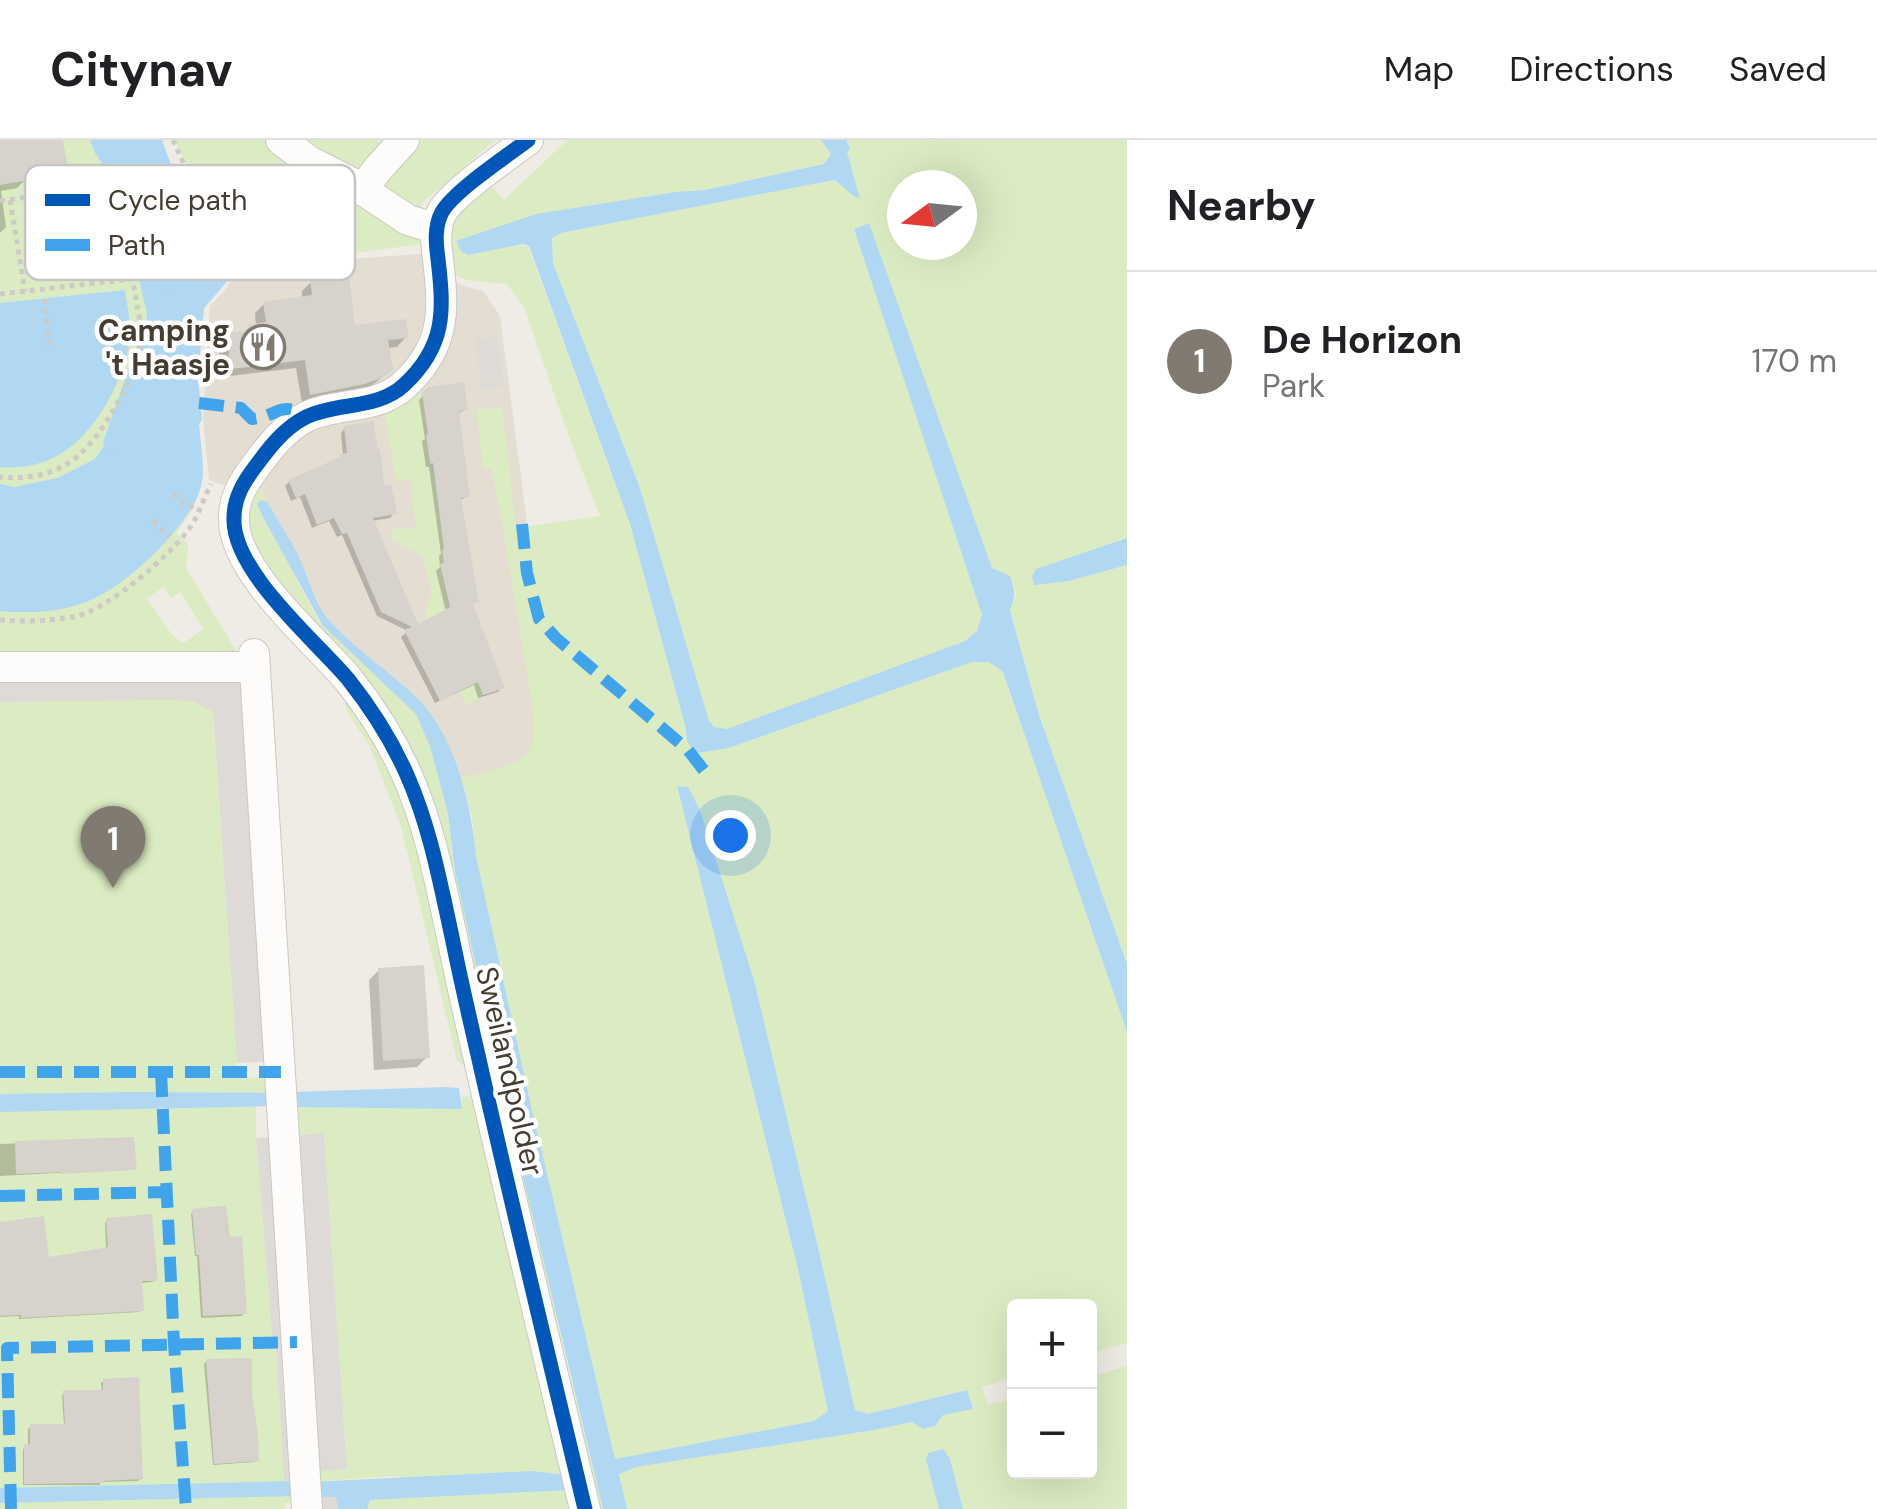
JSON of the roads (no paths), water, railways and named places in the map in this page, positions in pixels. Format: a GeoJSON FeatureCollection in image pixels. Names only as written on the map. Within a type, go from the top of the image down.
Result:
{"type":"FeatureCollection","features":[{"type":"Feature","properties":{"kind":"lane"},"geometry":{"type":"LineString","coordinates":[[280,140],[318,165]]}},
{"type":"Feature","properties":{"kind":"lane"},"geometry":{"type":"LineString","coordinates":[[362,190],[404,140]]}},
{"type":"Feature","properties":{"kind":"lane"},"geometry":{"type":"LineString","coordinates":[[355,186],[408,220],[437,228],[440,215],[451,200],[528,140]]}},
{"type":"Feature","properties":{"kind":"lane","name":"Sweilandpolder"},"geometry":{"type":"LineString","coordinates":[[437,228],[443,307],[436,342],[427,357],[396,392],[360,405],[308,416],[284,432],[240,488],[234,528],[248,562],[290,618],[351,684],[394,747],[419,803],[436,861],[487,1097],[586,1509]]}},
{"type":"Feature","properties":{"kind":"lane"},"geometry":{"type":"LineString","coordinates":[[0,667],[254,660],[307,1509]]}},
{"type":"Feature","properties":{"kind":"water"},"geometry":{"type":"Polygon","coordinates":[[[90,140],[162,140],[171,165],[103,165],[90,140]]]}},
{"type":"Feature","properties":{"kind":"water"},"geometry":{"type":"Polygon","coordinates":[[[821,140],[846,140],[860,199],[834,180],[561,233],[552,238],[553,263],[640,488],[709,721],[714,727],[727,729],[965,641],[977,631],[982,615],[854,229],[869,223],[992,568],[1010,576],[1014,593],[1010,610],[1039,715],[1127,964],[1127,1032],[1003,672],[989,662],[972,662],[729,748],[697,753],[692,748],[630,524],[529,246],[468,255],[456,241],[536,214],[705,190],[824,164],[831,154],[821,140]]]}},
{"type":"Feature","properties":{"kind":"water"},"geometry":{"type":"Polygon","coordinates":[[[139,280],[228,280],[204,308],[198,377],[203,463],[195,501],[156,552],[106,592],[58,610],[0,611],[0,484],[14,487],[57,478],[95,459],[129,409],[153,339],[139,280]]]}},
{"type":"Feature","properties":{"kind":"water"},"geometry":{"type":"Polygon","coordinates":[[[125,290],[130,331],[127,354],[115,387],[97,418],[76,443],[50,460],[0,467],[0,303],[125,290]]]}},
{"type":"Feature","properties":{"kind":"water"},"geometry":{"type":"Polygon","coordinates":[[[261,500],[267,502],[291,542],[327,618],[419,700],[443,734],[460,773],[532,1110],[615,1459],[814,1421],[828,1411],[798,1269],[677,786],[688,787],[700,810],[754,980],[855,1410],[868,1414],[967,1390],[973,1409],[943,1415],[935,1426],[923,1429],[912,1422],[636,1467],[619,1474],[627,1509],[603,1509],[513,1134],[455,871],[448,814],[430,746],[416,714],[323,626],[263,517],[257,504],[261,500]]]}},
{"type":"Feature","properties":{"kind":"water"},"geometry":{"type":"Polygon","coordinates":[[[1127,538],[1127,565],[1069,581],[1034,585],[1032,576],[1036,569],[1127,538]]]}},
{"type":"Feature","properties":{"kind":"water"},"geometry":{"type":"Polygon","coordinates":[[[459,1088],[462,1109],[292,1107],[291,1092],[459,1088]]]}},
{"type":"Feature","properties":{"kind":"water"},"geometry":{"type":"Polygon","coordinates":[[[274,1093],[274,1106],[0,1112],[0,1094],[274,1093]]]}},
{"type":"Feature","properties":{"kind":"water"},"geometry":{"type":"Polygon","coordinates":[[[943,1449],[950,1459],[963,1509],[939,1509],[926,1460],[928,1453],[943,1449]]]}},
{"type":"Feature","properties":{"kind":"water"},"geometry":{"type":"Polygon","coordinates":[[[532,1471],[567,1475],[569,1490],[370,1500],[367,1509],[338,1509],[336,1497],[312,1497],[311,1482],[532,1471]]]}},
{"type":"Feature","properties":{"kind":"water"},"geometry":{"type":"Polygon","coordinates":[[[297,1481],[298,1496],[0,1503],[0,1488],[297,1481]]]}},
{"type":"Feature","properties":{"kind":"waterway"},"geometry":{"type":"LineString","coordinates":[[116,443],[164,306]]}},
{"type":"Feature","properties":{"kind":"place","name":"Camping 't Haasje"},"geometry":{"type":"Point","coordinates":[263,347]}},
{"type":"Feature","properties":{"kind":"place","name":"De Horizon"},"geometry":{"type":"Point","coordinates":[113,888]}}]}
